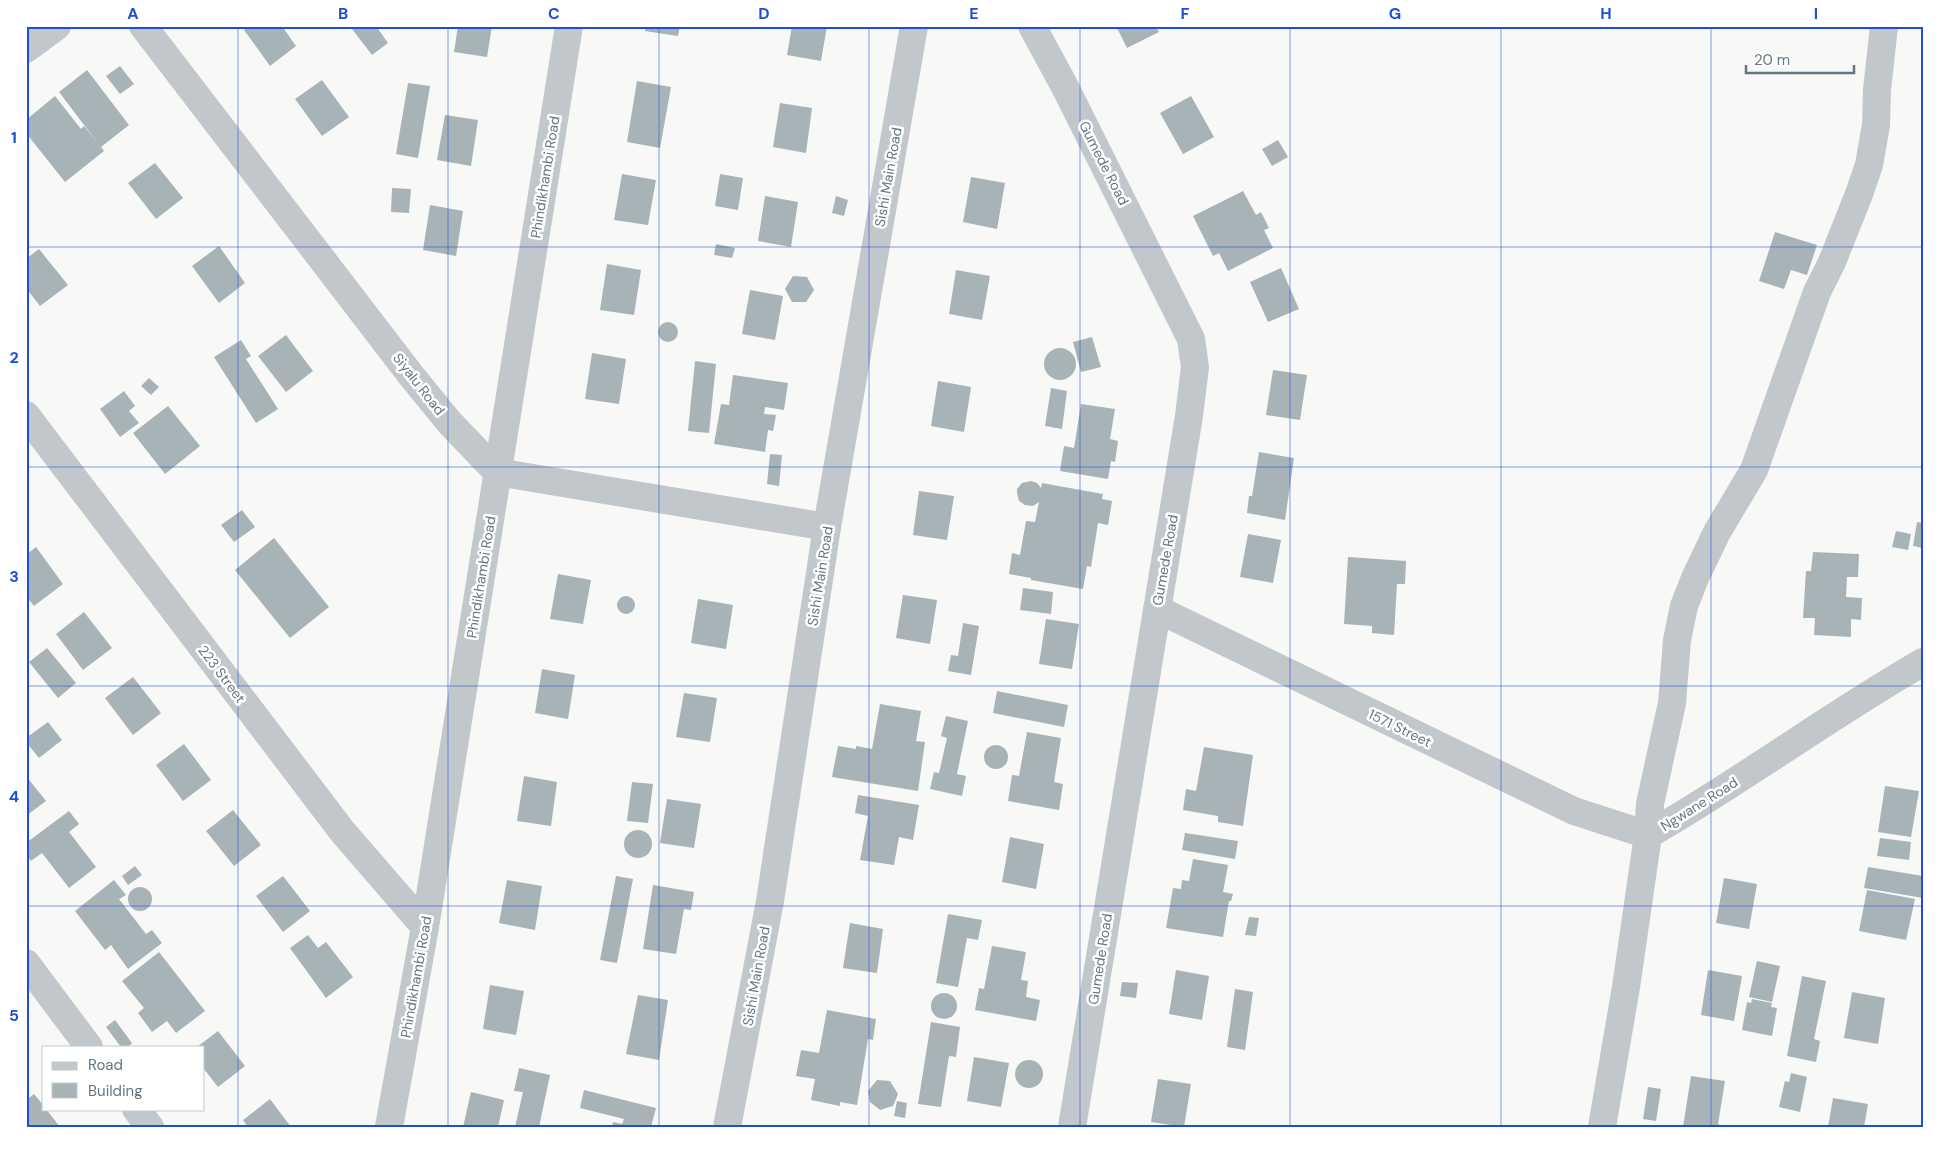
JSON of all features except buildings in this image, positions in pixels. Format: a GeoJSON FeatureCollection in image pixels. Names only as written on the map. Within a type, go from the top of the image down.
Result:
{"type":"FeatureCollection","features":[{"type":"Feature","properties":{"kind":"street"},"geometry":{"type":"LineString","coordinates":[[26,49],[57,26]]}},
{"type":"Feature","properties":{"kind":"street","name":"Siyalu Road"},"geometry":{"type":"LineString","coordinates":[[143,26],[410,374],[449,422],[497,472]]}},
{"type":"Feature","properties":{"kind":"street","name":"Phindikhambi Road"},"geometry":{"type":"LineString","coordinates":[[388,1127],[425,926],[569,26]]}},
{"type":"Feature","properties":{"kind":"street","name":"Sishi Main Road"},"geometry":{"type":"LineString","coordinates":[[727,1127],[770,901],[827,527],[914,26]]}},
{"type":"Feature","properties":{"kind":"street","name":"Gumede Road"},"geometry":{"type":"LineString","coordinates":[[1032,26],[1070,96],[1191,338],[1196,367],[1072,1127]]}},
{"type":"Feature","properties":{"kind":"street"},"geometry":{"type":"LineString","coordinates":[[1648,835],[1650,804],[1672,704],[1677,640],[1684,606],[1695,578],[1718,532],[1754,470],[1817,292],[1832,262],[1860,194],[1869,165],[1876,125],[1877,90],[1884,26]]}},
{"type":"Feature","properties":{"kind":"street","name":"223 Street"},"geometry":{"type":"LineString","coordinates":[[26,415],[342,831],[425,926]]}},
{"type":"Feature","properties":{"kind":"street"},"geometry":{"type":"LineString","coordinates":[[497,472],[827,527]]}},
{"type":"Feature","properties":{"kind":"street","name":"1571 Street"},"geometry":{"type":"LineString","coordinates":[[1157,610],[1574,811],[1648,835]]}},
{"type":"Feature","properties":{"kind":"street","name":"Ngwane Road"},"geometry":{"type":"LineString","coordinates":[[1602,1127],[1626,987],[1648,835],[1704,803],[1814,730],[1923,662]]}},
{"type":"Feature","properties":{"kind":"street"},"geometry":{"type":"LineString","coordinates":[[26,964],[88,1046]]}},
{"type":"Feature","properties":{"kind":"street"},"geometry":{"type":"LineString","coordinates":[[137,1110],[150,1127]]}}]}
